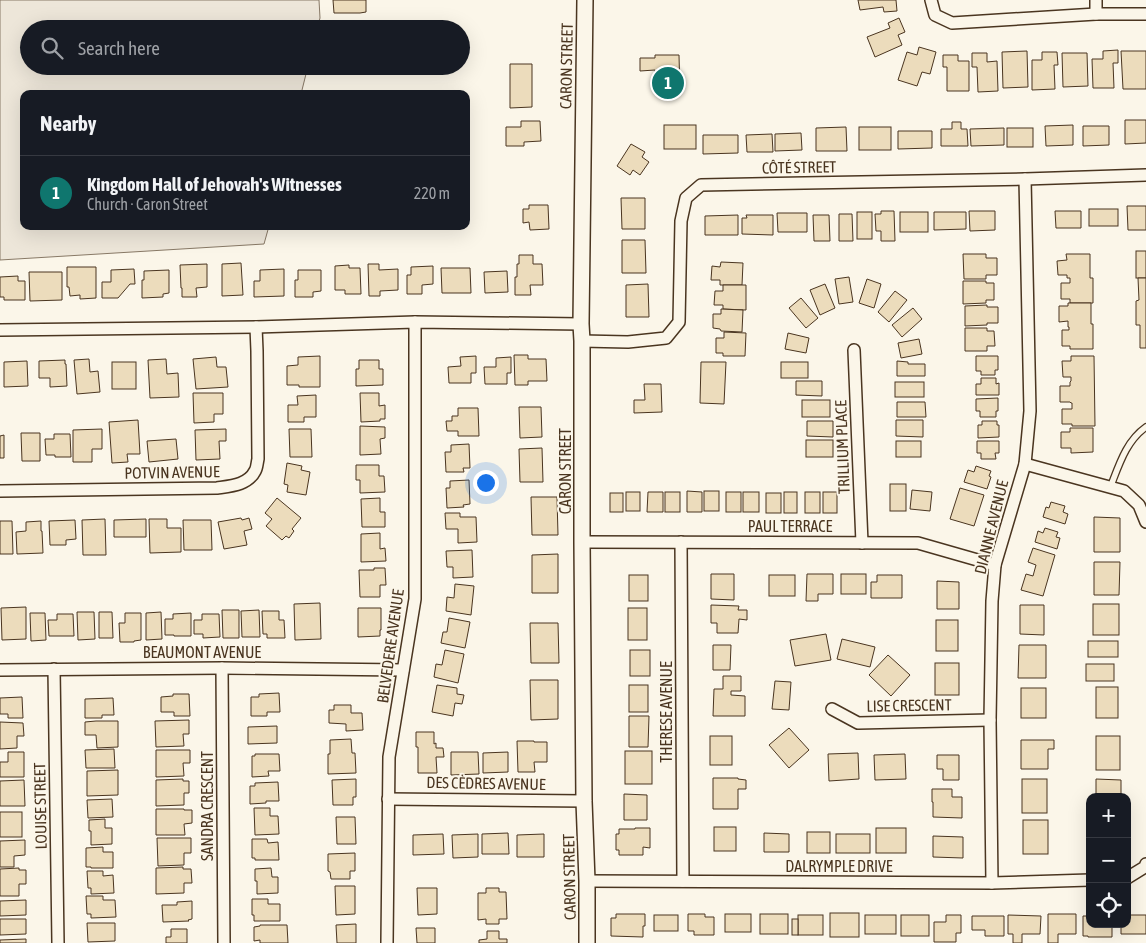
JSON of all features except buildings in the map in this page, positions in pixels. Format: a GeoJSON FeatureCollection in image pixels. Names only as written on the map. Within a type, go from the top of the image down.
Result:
{"type":"FeatureCollection","features":[{"type":"Feature","properties":{"kind":"street","name":"CARON STREET"},"geometry":{"type":"LineString","coordinates":[[585,0],[580,324],[582,341],[584,800],[587,943]]}},
{"type":"Feature","properties":{"kind":"street"},"geometry":{"type":"LineString","coordinates":[[930,0],[935,15],[952,23],[1096,14],[1146,14]]}},
{"type":"Feature","properties":{"kind":"street"},"geometry":{"type":"LineString","coordinates":[[1096,0],[1096,14]]}},
{"type":"Feature","properties":{"kind":"street","name":"CÔTÉ STREET"},"geometry":{"type":"LineString","coordinates":[[582,341],[628,342],[666,338],[678,322],[681,221],[686,198],[701,185],[1025,180],[1146,175]]}},
{"type":"Feature","properties":{"kind":"street","name":"DIANNE AVENUE"},"geometry":{"type":"LineString","coordinates":[[992,883],[990,720],[992,601],[995,565],[1025,464],[1030,411],[1025,180]]}},
{"type":"Feature","properties":{"kind":"street"},"geometry":{"type":"LineString","coordinates":[[0,330],[256,327],[415,322],[580,324]]}},
{"type":"Feature","properties":{"kind":"street","name":"BELVEDERE AVENUE"},"geometry":{"type":"LineString","coordinates":[[387,943],[389,757],[415,598],[415,322]]}},
{"type":"Feature","properties":{"kind":"street","name":"POTVIN AVENUE"},"geometry":{"type":"LineString","coordinates":[[0,491],[217,488],[236,486],[247,480],[255,472],[258,459],[256,327]]}},
{"type":"Feature","properties":{"kind":"street","name":"TRILLIUM PLACE"},"geometry":{"type":"LineString","coordinates":[[854,350],[862,543]]}},
{"type":"Feature","properties":{"kind":"street"},"geometry":{"type":"LineString","coordinates":[[1025,464],[1124,491],[1140,505],[1146,522]]}},
{"type":"Feature","properties":{"kind":"street","name":"PAUL TERRACE"},"geometry":{"type":"LineString","coordinates":[[582,542],[918,542],[995,565]]}},
{"type":"Feature","properties":{"kind":"street","name":"THERESE AVENUE"},"geometry":{"type":"LineString","coordinates":[[681,542],[683,881]]}},
{"type":"Feature","properties":{"kind":"street","name":"BEAUMONT AVENUE"},"geometry":{"type":"LineString","coordinates":[[0,670],[222,668],[403,670]]}},
{"type":"Feature","properties":{"kind":"street","name":"SANDRA CRESCENT"},"geometry":{"type":"LineString","coordinates":[[222,668],[224,943]]}},
{"type":"Feature","properties":{"kind":"street","name":"LOUISE STREET"},"geometry":{"type":"LineString","coordinates":[[54,669],[58,943]]}},
{"type":"Feature","properties":{"kind":"street","name":"LISE CRESCENT"},"geometry":{"type":"LineString","coordinates":[[832,709],[858,722],[990,720]]}},
{"type":"Feature","properties":{"kind":"street","name":"DES CÈDRES AVENUE"},"geometry":{"type":"LineString","coordinates":[[388,799],[584,800]]}},
{"type":"Feature","properties":{"kind":"street"},"geometry":{"type":"LineString","coordinates":[[1131,876],[1145,867],[1146,864]]}},
{"type":"Feature","properties":{"kind":"street","name":"DALRYMPLE DRIVE"},"geometry":{"type":"LineString","coordinates":[[587,881],[992,883],[1086,880]]}},
{"type":"Feature","properties":{"kind":"lane"},"geometry":{"type":"LineString","coordinates":[[1110,488],[1124,453],[1138,433],[1146,427]]}},
{"type":"Feature","properties":{"kind":"shaded area"},"geometry":{"type":"Polygon","coordinates":[[[0,0],[319,0],[319,20],[20,20],[20,75],[306,75],[302,90],[20,90],[20,230],[268,230],[264,244],[0,260],[0,0]]]}},
{"type":"Feature","properties":{"kind":"place","name":"Kingdom Hall of Jehovah's Witnesses"},"geometry":{"type":"Point","coordinates":[668,83]}}]}
